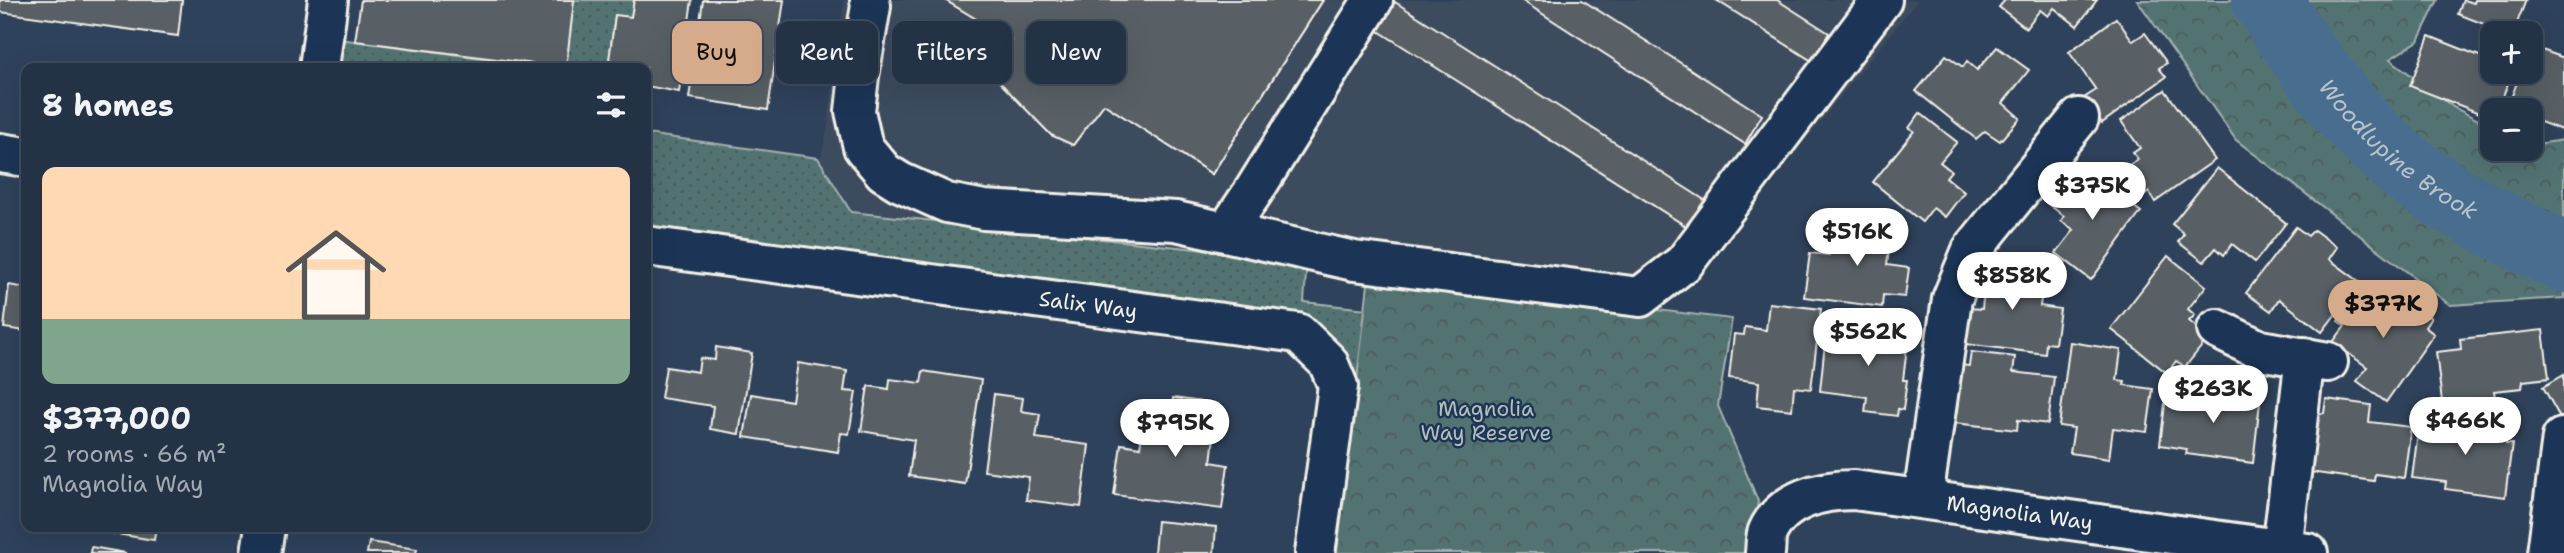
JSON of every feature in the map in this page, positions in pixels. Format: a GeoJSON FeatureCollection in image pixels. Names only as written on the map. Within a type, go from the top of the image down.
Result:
{"type":"FeatureCollection","features":[{"type":"Feature","properties":{"kind":"street"},"geometry":{"type":"LineString","coordinates":[[320,63],[328,0]]}},
{"type":"Feature","properties":{"kind":"street"},"geometry":{"type":"LineString","coordinates":[[870,0],[855,111],[863,147],[884,172],[947,203],[985,210],[1176,220],[1354,261],[1640,297],[1684,263],[1882,0]]}},
{"type":"Feature","properties":{"kind":"street"},"geometry":{"type":"LineString","coordinates":[[1226,232],[1373,0]]}},
{"type":"Feature","properties":{"kind":"street"},"geometry":{"type":"LineString","coordinates":[[1923,498],[1952,299],[1972,250],[2079,118]]}},
{"type":"Feature","properties":{"kind":"street"},"geometry":{"type":"LineString","coordinates":[[0,153],[21,156]]}},
{"type":"Feature","properties":{"kind":"street","name":"Salix Way"},"geometry":{"type":"LineString","coordinates":[[651,247],[1298,333],[1328,362],[1338,386],[1315,553]]}},
{"type":"Feature","properties":{"kind":"street"},"geometry":{"type":"LineString","coordinates":[[2217,329],[2260,350],[2317,360],[2295,551]]}},
{"type":"Feature","properties":{"kind":"street"},"geometry":{"type":"LineString","coordinates":[[2547,553],[2562,438]]}},
{"type":"Feature","properties":{"kind":"street","name":"Magnolia Way"},"geometry":{"type":"LineString","coordinates":[[1765,553],[1767,533],[1775,521],[1799,500],[1818,493],[1854,490],[2295,551]]}},
{"type":"Feature","properties":{"kind":"street"},"geometry":{"type":"LineString","coordinates":[[261,553],[264,532]]}},
{"type":"Feature","properties":{"kind":"shaded area"},"geometry":{"type":"Polygon","coordinates":[[[844,0],[1918,0],[1684,291],[1660,306],[1643,308],[805,225],[827,130],[833,84],[878,84],[878,21],[841,21],[844,0]]]}},
{"type":"Feature","properties":{"kind":"green space"},"geometry":{"type":"Polygon","coordinates":[[[574,0],[634,0],[631,17],[615,15],[609,63],[567,63],[574,0]]]}},
{"type":"Feature","properties":{"kind":"green space"},"geometry":{"type":"Polygon","coordinates":[[[2137,0],[2438,0],[2418,41],[2390,59],[2453,107],[2480,121],[2480,161],[2543,161],[2543,143],[2564,140],[2564,298],[2450,305],[2236,140],[2137,0]]]}},
{"type":"Feature","properties":{"kind":"green space"},"geometry":{"type":"Polygon","coordinates":[[[324,37],[520,63],[321,63],[324,37]]]}},
{"type":"Feature","properties":{"kind":"green space"},"geometry":{"type":"Polygon","coordinates":[[[651,135],[818,158],[851,212],[1307,261],[1304,302],[1366,309],[1358,388],[1338,386],[1298,333],[651,247],[651,135]]]}},
{"type":"Feature","properties":{"kind":"green space","name":"Magnolia Way Reserve"},"geometry":{"type":"Polygon","coordinates":[[[1369,275],[1732,319],[1718,406],[1758,501],[1750,553],[1337,553],[1369,275]]]}},
{"type":"Feature","properties":{"kind":"building"},"geometry":{"type":"Polygon","coordinates":[[[0,0],[182,0],[178,36],[0,12],[0,0]]]}},
{"type":"Feature","properties":{"kind":"building"},"geometry":{"type":"Polygon","coordinates":[[[361,0],[574,0],[567,63],[527,63],[355,41],[361,0]]]}},
{"type":"Feature","properties":{"kind":"building"},"geometry":{"type":"Polygon","coordinates":[[[634,0],[692,0],[689,21],[672,21],[672,84],[680,84],[679,92],[651,87],[651,63],[609,63],[615,15],[631,17],[634,0]]]}},
{"type":"Feature","properties":{"kind":"building"},"geometry":{"type":"Polygon","coordinates":[[[703,0],[784,0],[781,21],[776,21],[776,55],[768,110],[689,98],[691,84],[762,84],[762,21],[700,21],[703,0]]]}},
{"type":"Feature","properties":{"kind":"building"},"geometry":{"type":"Polygon","coordinates":[[[945,0],[1323,0],[1212,174],[1104,104],[1073,145],[1051,135],[1002,84],[1012,84],[1012,21],[980,21],[945,0]]]}},
{"type":"Feature","properties":{"kind":"building"},"geometry":{"type":"Polygon","coordinates":[[[945,0],[1323,0],[1212,174],[1104,104],[1073,145],[1051,135],[1002,84],[1012,84],[1012,21],[980,21],[945,0]]]}},
{"type":"Feature","properties":{"kind":"building"},"geometry":{"type":"Polygon","coordinates":[[[1521,0],[1582,0],[1762,115],[1745,144],[1521,0]]]}},
{"type":"Feature","properties":{"kind":"building"},"geometry":{"type":"Polygon","coordinates":[[[1716,0],[1777,0],[1829,33],[1812,61],[1716,0]]]}},
{"type":"Feature","properties":{"kind":"building"},"geometry":{"type":"Polygon","coordinates":[[[2005,0],[2097,0],[2077,26],[2054,8],[2048,16],[2040,10],[2026,28],[1999,7],[2005,0]]]}},
{"type":"Feature","properties":{"kind":"building"},"geometry":{"type":"Polygon","coordinates":[[[2463,0],[2474,3],[2475,0],[2526,0],[2518,21],[2480,23],[2458,14],[2463,0]]]}},
{"type":"Feature","properties":{"kind":"building"},"geometry":{"type":"Polygon","coordinates":[[[1395,2],[1717,208],[1700,235],[1377,30],[1395,2]]]}},
{"type":"Feature","properties":{"kind":"building"},"geometry":{"type":"Polygon","coordinates":[[[2116,18],[2133,41],[2145,33],[2167,63],[2159,68],[2166,77],[2102,123],[2084,98],[2096,90],[2069,52],[2116,18]]]}},
{"type":"Feature","properties":{"kind":"building"},"geometry":{"type":"Polygon","coordinates":[[[2429,36],[2480,56],[2480,84],[2508,84],[2502,98],[2480,98],[2480,113],[2410,86],[2429,36]]]}},
{"type":"Feature","properties":{"kind":"building"},"geometry":{"type":"Polygon","coordinates":[[[1997,47],[2029,70],[2003,103],[2020,118],[2000,141],[1985,131],[1976,139],[1916,91],[1946,55],[1963,67],[1967,61],[1977,70],[1997,47]]]}},
{"type":"Feature","properties":{"kind":"building"},"geometry":{"type":"Polygon","coordinates":[[[2543,50],[2564,58],[2564,131],[2543,123],[2543,98],[2511,98],[2516,84],[2543,84],[2543,50]]]}},
{"type":"Feature","properties":{"kind":"building"},"geometry":{"type":"Polygon","coordinates":[[[2165,90],[2215,160],[2155,202],[2149,192],[2141,198],[2121,171],[2138,159],[2133,153],[2140,148],[2121,121],[2165,90]]]}},
{"type":"Feature","properties":{"kind":"building"},"geometry":{"type":"Polygon","coordinates":[[[1920,113],[1957,142],[1940,162],[1951,171],[1946,177],[1964,192],[1945,217],[1933,208],[1922,222],[1873,182],[1914,131],[1909,128],[1920,113]]]}},
{"type":"Feature","properties":{"kind":"building"},"geometry":{"type":"Polygon","coordinates":[[[2217,168],[2286,223],[2255,262],[2232,244],[2224,255],[2216,248],[2204,262],[2178,242],[2184,234],[2172,224],[2217,168]]]}},
{"type":"Feature","properties":{"kind":"building"},"geometry":{"type":"Polygon","coordinates":[[[2089,173],[2141,212],[2091,280],[2056,253],[2074,230],[2061,221],[2064,216],[2048,204],[2068,176],[2080,185],[2089,173]]]}},
{"type":"Feature","properties":{"kind":"building"},"geometry":{"type":"Polygon","coordinates":[[[1847,217],[1888,222],[1887,233],[1891,233],[1887,265],[1909,268],[1905,297],[1883,295],[1882,307],[1804,297],[1810,253],[1829,255],[1830,245],[1843,246],[1847,217]]]}},
{"type":"Feature","properties":{"kind":"building"},"geometry":{"type":"Polygon","coordinates":[[[2296,227],[2308,236],[2314,230],[2337,247],[2329,259],[2360,282],[2322,332],[2279,299],[2271,311],[2246,293],[2296,227]]]}},
{"type":"Feature","properties":{"kind":"building"},"geometry":{"type":"Polygon","coordinates":[[[2168,256],[2206,286],[2188,309],[2195,315],[2189,321],[2209,337],[2185,367],[2176,361],[2167,373],[2111,329],[2168,256]]]}},
{"type":"Feature","properties":{"kind":"building"},"geometry":{"type":"Polygon","coordinates":[[[1987,262],[2029,267],[2028,275],[2044,277],[2040,306],[2060,309],[2055,344],[2046,343],[2045,354],[1965,344],[1969,308],[1982,309],[1987,262]]]}},
{"type":"Feature","properties":{"kind":"building"},"geometry":{"type":"Polygon","coordinates":[[[9,285],[21,287],[21,330],[4,328],[9,285]]]}},
{"type":"Feature","properties":{"kind":"building"},"geometry":{"type":"Polygon","coordinates":[[[2362,287],[2396,312],[2405,299],[2431,318],[2425,327],[2434,334],[2386,402],[2357,381],[2367,367],[2333,342],[2345,326],[2338,321],[2362,287]]]}},
{"type":"Feature","properties":{"kind":"building"},"geometry":{"type":"Polygon","coordinates":[[[1769,303],[1821,309],[1811,389],[1794,387],[1792,410],[1757,406],[1759,382],[1729,378],[1734,334],[1744,335],[1745,327],[1766,330],[1769,303]]]}},
{"type":"Feature","properties":{"kind":"building"},"geometry":{"type":"Polygon","coordinates":[[[1866,323],[1900,326],[1898,338],[1908,339],[1903,380],[1907,380],[1903,410],[1898,409],[1897,416],[1865,412],[1867,397],[1820,391],[1826,333],[1865,338],[1866,323]]]}},
{"type":"Feature","properties":{"kind":"building"},"geometry":{"type":"Polygon","coordinates":[[[2543,330],[2549,378],[2523,381],[2522,388],[2494,391],[2496,405],[2443,410],[2436,352],[2461,349],[2460,339],[2543,330]]]}},
{"type":"Feature","properties":{"kind":"building"},"geometry":{"type":"Polygon","coordinates":[[[2070,342],[2121,350],[2117,380],[2125,381],[2124,385],[2153,389],[2147,432],[2113,428],[2109,459],[2070,453],[2074,428],[2059,426],[2070,342]]]}},
{"type":"Feature","properties":{"kind":"building"},"geometry":{"type":"Polygon","coordinates":[[[716,347],[752,353],[739,434],[710,429],[713,406],[661,398],[666,367],[698,372],[700,358],[715,360],[716,347]]]}},
{"type":"Feature","properties":{"kind":"building"},"geometry":{"type":"Polygon","coordinates":[[[1971,352],[2015,357],[2013,372],[2054,377],[2048,424],[2018,420],[2017,430],[1954,423],[1960,365],[1969,366],[1971,352]]]}},
{"type":"Feature","properties":{"kind":"building"},"geometry":{"type":"Polygon","coordinates":[[[798,363],[847,371],[844,391],[856,392],[849,434],[841,433],[838,452],[744,437],[751,394],[792,401],[798,363]]]}},
{"type":"Feature","properties":{"kind":"building"},"geometry":{"type":"Polygon","coordinates":[[[923,371],[981,380],[965,484],[909,476],[914,440],[861,431],[868,386],[889,389],[890,379],[921,383],[923,371]]]}},
{"type":"Feature","properties":{"kind":"building"},"geometry":{"type":"Polygon","coordinates":[[[2564,375],[2564,419],[2562,421],[2543,387],[2564,375]]]}},
{"type":"Feature","properties":{"kind":"building"},"geometry":{"type":"Polygon","coordinates":[[[2213,387],[2254,392],[2253,402],[2260,402],[2253,463],[2186,454],[2187,449],[2160,445],[2166,396],[2211,401],[2213,387]]]}},
{"type":"Feature","properties":{"kind":"building"},"geometry":{"type":"Polygon","coordinates":[[[994,394],[1023,398],[1021,411],[1040,414],[1036,438],[1089,445],[1081,507],[1026,500],[1029,477],[984,471],[994,394]]]}},
{"type":"Feature","properties":{"kind":"building"},"geometry":{"type":"Polygon","coordinates":[[[1173,398],[1218,404],[1211,462],[1228,465],[1222,509],[1114,495],[1121,444],[1140,447],[1144,423],[1154,424],[1156,411],[1171,413],[1173,398]]]}},
{"type":"Feature","properties":{"kind":"building"},"geometry":{"type":"Polygon","coordinates":[[[2326,399],[2371,405],[2369,422],[2411,427],[2404,478],[2375,474],[2374,481],[2309,472],[2317,414],[2324,413],[2326,399]]]}},
{"type":"Feature","properties":{"kind":"building"},"geometry":{"type":"Polygon","coordinates":[[[2464,420],[2508,426],[2506,444],[2512,444],[2505,497],[2445,489],[2446,482],[2412,478],[2419,424],[2463,431],[2464,420]]]}},
{"type":"Feature","properties":{"kind":"building"},"geometry":{"type":"Polygon","coordinates":[[[1157,521],[1216,527],[1214,553],[1154,553],[1157,521]]]}},
{"type":"Feature","properties":{"kind":"building"},"geometry":{"type":"Polygon","coordinates":[[[104,532],[155,532],[154,540],[104,532]]]}},
{"type":"Feature","properties":{"kind":"building"},"geometry":{"type":"Polygon","coordinates":[[[369,542],[417,549],[416,553],[367,553],[369,542]]]}},
{"type":"Feature","properties":{"kind":"building"},"geometry":{"type":"Polygon","coordinates":[[[91,547],[126,553],[90,553],[91,547]]]}},
{"type":"Feature","properties":{"kind":"waterway","name":"Woodlupine Brook"},"geometry":{"type":"LineString","coordinates":[[2267,0],[2319,76],[2359,123],[2403,166],[2461,205],[2564,258]]}}]}
